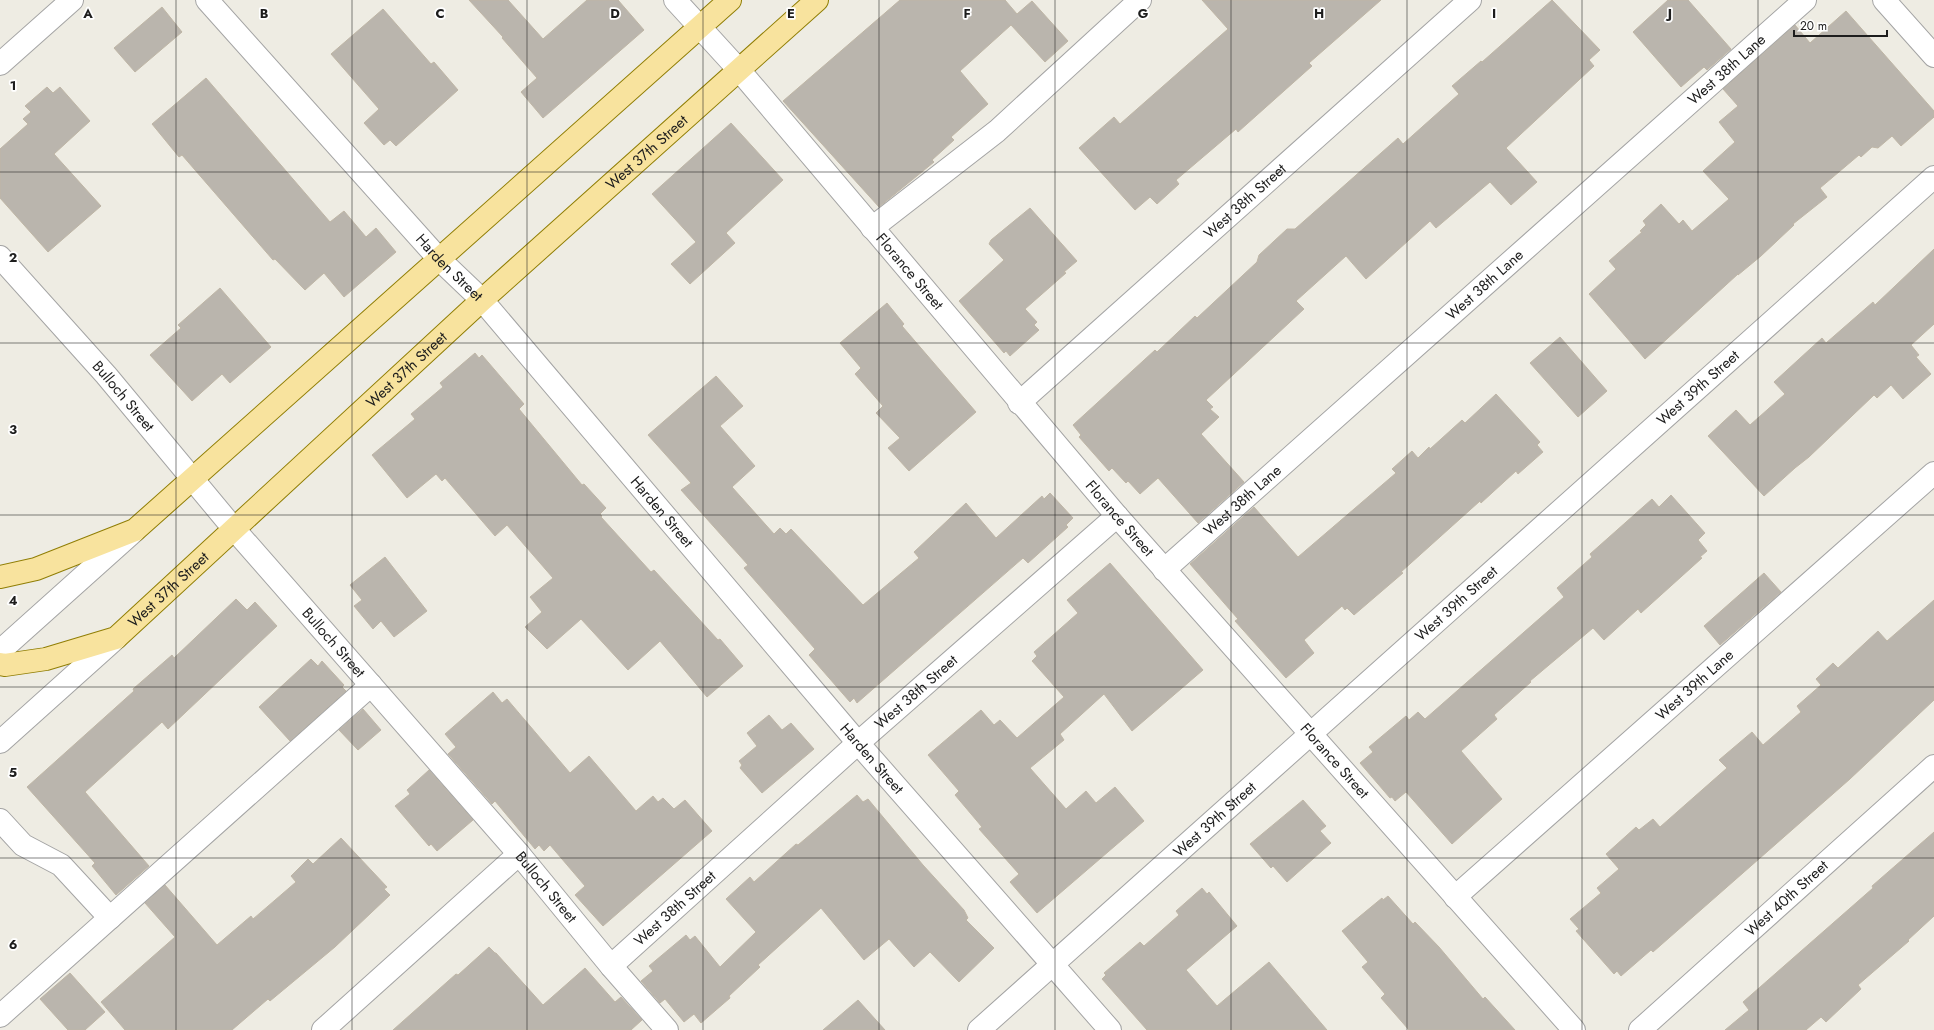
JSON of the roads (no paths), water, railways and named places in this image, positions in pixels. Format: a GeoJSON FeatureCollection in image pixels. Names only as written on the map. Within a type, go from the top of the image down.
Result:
{"type":"FeatureCollection","features":[{"type":"Feature","properties":{"kind":"main road"},"geometry":{"type":"LineString","coordinates":[[0,577],[36,569],[135,530],[730,0]]}},
{"type":"Feature","properties":{"kind":"main road","name":"West 37th Street"},"geometry":{"type":"LineString","coordinates":[[116,638],[482,300],[817,0]]}},
{"type":"Feature","properties":{"kind":"main road"},"geometry":{"type":"LineString","coordinates":[[0,664],[5,665],[46,659],[116,638]]}},
{"type":"Feature","properties":{"kind":"street"},"geometry":{"type":"LineString","coordinates":[[0,64],[72,0]]}},
{"type":"Feature","properties":{"kind":"street","name":"Harden Street"},"geometry":{"type":"LineString","coordinates":[[207,0],[439,259],[482,300],[858,743],[1110,1030]]}},
{"type":"Feature","properties":{"kind":"street","name":"Florance Street"},"geometry":{"type":"LineString","coordinates":[[674,0],[738,70],[1019,403],[1164,570],[1574,1030]]}},
{"type":"Feature","properties":{"kind":"street"},"geometry":{"type":"LineString","coordinates":[[872,228],[997,131],[1140,0]]}},
{"type":"Feature","properties":{"kind":"street","name":"West 38th Street"},"geometry":{"type":"LineString","coordinates":[[1019,403],[1470,0]]}},
{"type":"Feature","properties":{"kind":"street","name":"West 38th Lane"},"geometry":{"type":"LineString","coordinates":[[1164,570],[1805,0]]}},
{"type":"Feature","properties":{"kind":"street"},"geometry":{"type":"LineString","coordinates":[[1884,0],[1934,56]]}},
{"type":"Feature","properties":{"kind":"street","name":"West 39th Street"},"geometry":{"type":"LineString","coordinates":[[979,1030],[1934,177]]}},
{"type":"Feature","properties":{"kind":"street","name":"Bulloch Street"},"geometry":{"type":"LineString","coordinates":[[0,257],[106,375],[234,529],[519,854],[666,1030]]}},
{"type":"Feature","properties":{"kind":"street","name":"West 39th Lane"},"geometry":{"type":"LineString","coordinates":[[1455,897],[1934,473]]}},
{"type":"Feature","properties":{"kind":"street","name":"West 38th Street"},"geometry":{"type":"LineString","coordinates":[[611,966],[858,743],[1117,516]]}},
{"type":"Feature","properties":{"kind":"street"},"geometry":{"type":"LineString","coordinates":[[0,650],[135,530]]}},
{"type":"Feature","properties":{"kind":"street","name":"West 37th Street"},"geometry":{"type":"LineString","coordinates":[[0,742],[116,638]]}},
{"type":"Feature","properties":{"kind":"street"},"geometry":{"type":"LineString","coordinates":[[0,1016],[371,685]]}},
{"type":"Feature","properties":{"kind":"street","name":"West 40th Street"},"geometry":{"type":"LineString","coordinates":[[1640,1030],[1934,766]]}},
{"type":"Feature","properties":{"kind":"street"},"geometry":{"type":"LineString","coordinates":[[0,820],[23,845],[60,865],[110,918]]}},
{"type":"Feature","properties":{"kind":"street"},"geometry":{"type":"LineString","coordinates":[[323,1030],[519,854]]}}]}
